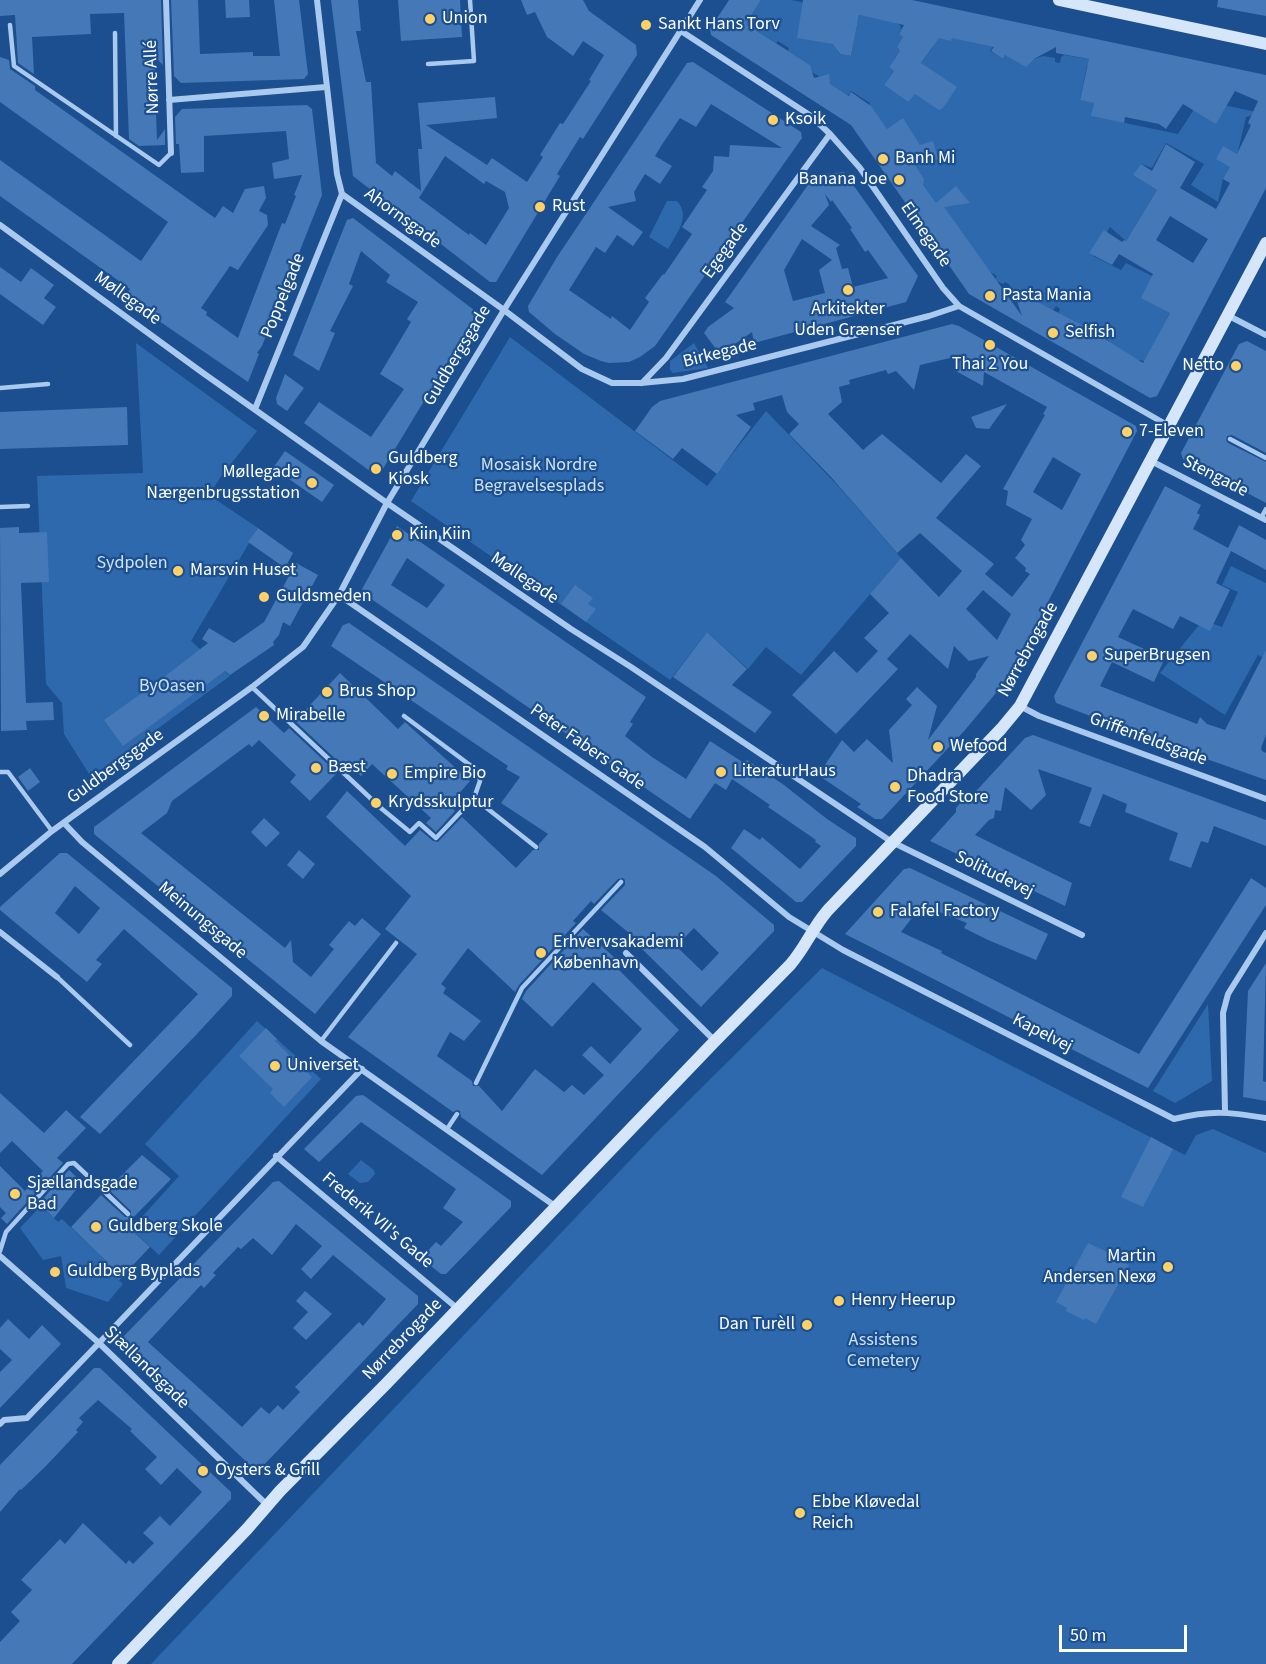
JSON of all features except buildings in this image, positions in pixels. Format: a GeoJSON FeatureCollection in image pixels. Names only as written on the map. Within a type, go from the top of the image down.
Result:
{"type":"FeatureCollection","features":[{"type":"Feature","properties":{"kind":"street","name":"Nørre Allé"},"geometry":{"type":"LineString","coordinates":[[166,0],[171,153]]}},
{"type":"Feature","properties":{"kind":"street","name":"Ahornsgade"},"geometry":{"type":"LineString","coordinates":[[317,0],[337,174],[342,194],[504,310]]}},
{"type":"Feature","properties":{"kind":"street"},"geometry":{"type":"LineString","coordinates":[[681,31],[700,0]]}},
{"type":"Feature","properties":{"kind":"street"},"geometry":{"type":"LineString","coordinates":[[1059,0],[1266,44]]}},
{"type":"Feature","properties":{"kind":"street","name":"Elmegade"},"geometry":{"type":"LineString","coordinates":[[681,31],[811,116],[830,134],[860,168],[959,306],[1169,426]]}},
{"type":"Feature","properties":{"kind":"street","name":"Guldbergsgade"},"geometry":{"type":"LineString","coordinates":[[0,874],[52,831],[252,687],[303,647],[339,595],[387,503],[504,310],[681,31]]}},
{"type":"Feature","properties":{"kind":"street"},"geometry":{"type":"LineString","coordinates":[[169,100],[326,87]]}},
{"type":"Feature","properties":{"kind":"street","name":"Egegade"},"geometry":{"type":"LineString","coordinates":[[641,383],[666,358],[830,134]]}},
{"type":"Feature","properties":{"kind":"street","name":"Poppelgade"},"geometry":{"type":"LineString","coordinates":[[255,409],[342,194]]}},
{"type":"Feature","properties":{"kind":"street","name":"Møllegade"},"geometry":{"type":"LineString","coordinates":[[0,225],[203,374],[387,503],[571,629],[892,842]]}},
{"type":"Feature","properties":{"kind":"street","name":"Nørrebrogade"},"geometry":{"type":"LineString","coordinates":[[118,1664],[555,1206],[790,965],[802,952],[828,910],[1001,729],[1020,706],[1266,243]]}},
{"type":"Feature","properties":{"kind":"street","name":"Birkegade"},"geometry":{"type":"LineString","coordinates":[[504,310],[582,369],[612,383],[641,383],[683,379],[929,316],[959,306]]}},
{"type":"Feature","properties":{"kind":"street"},"geometry":{"type":"LineString","coordinates":[[1229,316],[1266,335]]}},
{"type":"Feature","properties":{"kind":"street","name":"Stengade"},"geometry":{"type":"LineString","coordinates":[[1151,461],[1264,519]]}},
{"type":"Feature","properties":{"kind":"street","name":"Peter Fabers Gade"},"geometry":{"type":"LineString","coordinates":[[339,595],[705,847],[789,917],[813,932]]}},
{"type":"Feature","properties":{"kind":"street","name":"Griffenfeldsgade"},"geometry":{"type":"LineString","coordinates":[[1020,706],[1039,716],[1266,799]]}},
{"type":"Feature","properties":{"kind":"street","name":"Meinungsgade"},"geometry":{"type":"LineString","coordinates":[[64,823],[82,842],[321,1041],[555,1206]]}},
{"type":"Feature","properties":{"kind":"street","name":"Solitudevej"},"geometry":{"type":"LineString","coordinates":[[892,842],[1082,935]]}},
{"type":"Feature","properties":{"kind":"street"},"geometry":{"type":"LineString","coordinates":[[0,932],[57,977]]}},
{"type":"Feature","properties":{"kind":"street","name":"Kapelvej"},"geometry":{"type":"LineString","coordinates":[[813,932],[843,950],[1174,1119],[1199,1113],[1225,1111],[1266,1118]]}},
{"type":"Feature","properties":{"kind":"street"},"geometry":{"type":"LineString","coordinates":[[1225,1111],[1223,1013],[1228,994],[1266,933]]}},
{"type":"Feature","properties":{"kind":"street"},"geometry":{"type":"LineString","coordinates":[[626,953],[715,1041]]}},
{"type":"Feature","properties":{"kind":"street"},"geometry":{"type":"LineString","coordinates":[[0,1424],[4,1420],[27,1418],[362,1069]]}},
{"type":"Feature","properties":{"kind":"street","name":"Frederik VII's Gade"},"geometry":{"type":"LineString","coordinates":[[276,1156],[458,1309]]}},
{"type":"Feature","properties":{"kind":"street","name":"Sjællandsgade"},"geometry":{"type":"LineString","coordinates":[[0,1256],[99,1343],[268,1505]]}},
{"type":"Feature","properties":{"kind":"lane"},"geometry":{"type":"LineString","coordinates":[[428,64],[474,61],[470,0]]}},
{"type":"Feature","properties":{"kind":"lane"},"geometry":{"type":"LineString","coordinates":[[10,25],[14,66],[159,165],[171,153]]}},
{"type":"Feature","properties":{"kind":"lane"},"geometry":{"type":"LineString","coordinates":[[115,33],[116,136]]}},
{"type":"Feature","properties":{"kind":"lane"},"geometry":{"type":"LineString","coordinates":[[0,388],[48,384]]}},
{"type":"Feature","properties":{"kind":"lane"},"geometry":{"type":"LineString","coordinates":[[1230,439],[1266,458]]}},
{"type":"Feature","properties":{"kind":"lane"},"geometry":{"type":"LineString","coordinates":[[0,507],[28,506]]}},
{"type":"Feature","properties":{"kind":"lane"},"geometry":{"type":"LineString","coordinates":[[1264,519],[1266,509]]}},
{"type":"Feature","properties":{"kind":"lane"},"geometry":{"type":"LineString","coordinates":[[252,687],[382,810],[410,832],[419,823],[436,838],[474,798],[480,781],[478,771],[404,716]]}},
{"type":"Feature","properties":{"kind":"lane"},"geometry":{"type":"LineString","coordinates":[[0,772],[8,772],[52,831]]}},
{"type":"Feature","properties":{"kind":"lane"},"geometry":{"type":"LineString","coordinates":[[474,798],[536,847]]}},
{"type":"Feature","properties":{"kind":"lane"},"geometry":{"type":"LineString","coordinates":[[476,1083],[522,988],[621,882]]}},
{"type":"Feature","properties":{"kind":"lane"},"geometry":{"type":"LineString","coordinates":[[321,1041],[396,943]]}},
{"type":"Feature","properties":{"kind":"lane"},"geometry":{"type":"LineString","coordinates":[[57,977],[130,1045]]}},
{"type":"Feature","properties":{"kind":"lane"},"geometry":{"type":"LineString","coordinates":[[447,1129],[457,1114]]}},
{"type":"Feature","properties":{"kind":"lane"},"geometry":{"type":"LineString","coordinates":[[0,1251],[6,1232],[68,1164],[74,1162],[128,1214]]}},
{"type":"Feature","properties":{"kind":"green space"},"geometry":{"type":"Polygon","coordinates":[[[761,0],[791,0],[831,8],[838,52],[851,56],[859,15],[900,25],[899,34],[903,37],[897,48],[905,54],[897,55],[889,67],[894,71],[884,85],[908,102],[914,73],[932,48],[931,31],[986,45],[1003,32],[990,51],[1003,59],[1010,47],[1034,59],[1043,56],[1055,58],[1055,62],[1060,63],[1064,55],[1093,60],[1087,66],[1080,99],[1094,103],[1092,116],[1178,134],[1200,100],[1261,113],[1246,117],[1233,173],[1223,179],[1218,202],[1191,185],[1204,164],[1166,143],[1152,168],[1141,164],[1134,175],[1157,190],[1126,241],[1110,227],[1093,256],[1121,270],[1126,263],[1178,289],[1177,299],[1145,361],[1137,360],[1109,344],[1110,342],[1095,333],[1097,328],[1092,325],[1089,330],[1058,314],[1060,309],[1056,306],[1053,310],[1029,299],[1030,297],[1025,294],[1023,296],[1005,282],[1003,284],[995,280],[997,276],[989,271],[913,173],[910,130],[905,122],[885,130],[869,106],[870,103],[851,91],[849,95],[829,84],[829,77],[826,75],[820,77],[810,71],[810,65],[788,51],[789,48],[778,41],[776,43],[746,24],[761,0]]]}},
{"type":"Feature","properties":{"kind":"green space"},"geometry":{"type":"Polygon","coordinates":[[[667,201],[677,201],[683,213],[681,225],[668,249],[649,237],[667,201]]]}},
{"type":"Feature","properties":{"kind":"green space","name":"Mosaisk Nordre Begravelsesplads"},"geometry":{"type":"Polygon","coordinates":[[[510,337],[707,486],[766,411],[840,488],[901,558],[801,675],[766,647],[748,669],[707,632],[670,680],[411,501],[510,337]]]}},
{"type":"Feature","properties":{"kind":"green space","name":"Sydpolen"},"geometry":{"type":"Polygon","coordinates":[[[136,343],[257,431],[209,495],[258,528],[191,641],[230,676],[91,777],[64,734],[62,703],[46,684],[37,476],[143,473],[136,343]]]}},
{"type":"Feature","properties":{"kind":"green space"},"geometry":{"type":"Polygon","coordinates":[[[694,343],[708,368],[673,373],[670,370],[670,361],[694,343]]]}},
{"type":"Feature","properties":{"kind":"green space"},"geometry":{"type":"Polygon","coordinates":[[[1231,566],[1266,583],[1266,659],[1258,655],[1225,715],[1160,673],[1203,620],[1222,627],[1238,592],[1222,585],[1231,566]]]}},
{"type":"Feature","properties":{"kind":"green space","name":"Assistens Cemetery"},"geometry":{"type":"Polygon","coordinates":[[[822,968],[1185,1155],[1196,1135],[1213,1129],[1266,1153],[1266,1664],[151,1664],[655,1134],[822,968]]]}},
{"type":"Feature","properties":{"kind":"green space"},"geometry":{"type":"Polygon","coordinates":[[[1208,1004],[1212,1081],[1175,1103],[1153,1091],[1208,1004]]]}},
{"type":"Feature","properties":{"kind":"green space"},"geometry":{"type":"Polygon","coordinates":[[[257,1021],[321,1079],[159,1255],[131,1229],[179,1176],[145,1144],[257,1021]]]}},
{"type":"Feature","properties":{"kind":"green space"},"geometry":{"type":"Polygon","coordinates":[[[361,1160],[374,1170],[375,1174],[368,1182],[360,1183],[348,1174],[361,1160]]]}},
{"type":"Feature","properties":{"kind":"green space"},"geometry":{"type":"Polygon","coordinates":[[[43,1207],[58,1222],[62,1219],[106,1261],[103,1265],[123,1284],[108,1302],[66,1288],[61,1256],[43,1260],[20,1228],[37,1210],[43,1207]]]}},
{"type":"Feature","properties":{"kind":"place","name":"Union"},"geometry":{"type":"Point","coordinates":[430,19]}},
{"type":"Feature","properties":{"kind":"place","name":"Sankt Hans Torv"},"geometry":{"type":"Point","coordinates":[646,25]}},
{"type":"Feature","properties":{"kind":"place","name":"Ksoik"},"geometry":{"type":"Point","coordinates":[773,120]}},
{"type":"Feature","properties":{"kind":"place","name":"Banh Mi"},"geometry":{"type":"Point","coordinates":[883,159]}},
{"type":"Feature","properties":{"kind":"place","name":"Banana Joe"},"geometry":{"type":"Point","coordinates":[899,180]}},
{"type":"Feature","properties":{"kind":"place","name":"Rust"},"geometry":{"type":"Point","coordinates":[540,207]}},
{"type":"Feature","properties":{"kind":"place","name":"Arkitekter Uden Grænser"},"geometry":{"type":"Point","coordinates":[848,290]}},
{"type":"Feature","properties":{"kind":"place","name":"Pasta Mania"},"geometry":{"type":"Point","coordinates":[990,296]}},
{"type":"Feature","properties":{"kind":"place","name":"Selfish"},"geometry":{"type":"Point","coordinates":[1053,333]}},
{"type":"Feature","properties":{"kind":"place","name":"Thai 2 You"},"geometry":{"type":"Point","coordinates":[990,345]}},
{"type":"Feature","properties":{"kind":"place","name":"Netto"},"geometry":{"type":"Point","coordinates":[1236,366]}},
{"type":"Feature","properties":{"kind":"place","name":"7-Eleven"},"geometry":{"type":"Point","coordinates":[1127,432]}},
{"type":"Feature","properties":{"kind":"place","name":"Guldberg Kiosk"},"geometry":{"type":"Point","coordinates":[376,469]}},
{"type":"Feature","properties":{"kind":"place","name":"Møllegade Nærgenbrugsstation"},"geometry":{"type":"Point","coordinates":[312,483]}},
{"type":"Feature","properties":{"kind":"place","name":"Kiin Kiin"},"geometry":{"type":"Point","coordinates":[397,535]}},
{"type":"Feature","properties":{"kind":"place","name":"Marsvin Huset"},"geometry":{"type":"Point","coordinates":[178,571]}},
{"type":"Feature","properties":{"kind":"place","name":"Guldsmeden"},"geometry":{"type":"Point","coordinates":[264,597]}},
{"type":"Feature","properties":{"kind":"place","name":"SuperBrugsen"},"geometry":{"type":"Point","coordinates":[1092,656]}},
{"type":"Feature","properties":{"kind":"place","name":"Brus Shop"},"geometry":{"type":"Point","coordinates":[327,692]}},
{"type":"Feature","properties":{"kind":"place","name":"Mirabelle"},"geometry":{"type":"Point","coordinates":[264,716]}},
{"type":"Feature","properties":{"kind":"place","name":"Wefood"},"geometry":{"type":"Point","coordinates":[938,747]}},
{"type":"Feature","properties":{"kind":"place","name":"Bæst"},"geometry":{"type":"Point","coordinates":[316,768]}},
{"type":"Feature","properties":{"kind":"place","name":"LiteraturHaus"},"geometry":{"type":"Point","coordinates":[721,772]}},
{"type":"Feature","properties":{"kind":"place","name":"Empire Bio"},"geometry":{"type":"Point","coordinates":[392,774]}},
{"type":"Feature","properties":{"kind":"place","name":"Dhadra Food Store"},"geometry":{"type":"Point","coordinates":[895,787]}},
{"type":"Feature","properties":{"kind":"place","name":"Krydsskulptur"},"geometry":{"type":"Point","coordinates":[376,803]}},
{"type":"Feature","properties":{"kind":"place","name":"Falafel Factory"},"geometry":{"type":"Point","coordinates":[878,912]}},
{"type":"Feature","properties":{"kind":"place","name":"Erhvervsakademi København"},"geometry":{"type":"Point","coordinates":[541,953]}},
{"type":"Feature","properties":{"kind":"place","name":"Universet"},"geometry":{"type":"Point","coordinates":[275,1066]}},
{"type":"Feature","properties":{"kind":"place","name":"Sjællandsgade Bad"},"geometry":{"type":"Point","coordinates":[15,1194]}},
{"type":"Feature","properties":{"kind":"place","name":"Guldberg Skole"},"geometry":{"type":"Point","coordinates":[96,1227]}},
{"type":"Feature","properties":{"kind":"place","name":"Martin Andersen Nexø"},"geometry":{"type":"Point","coordinates":[1168,1267]}},
{"type":"Feature","properties":{"kind":"place","name":"Guldberg Byplads"},"geometry":{"type":"Point","coordinates":[55,1272]}},
{"type":"Feature","properties":{"kind":"place","name":"Henry Heerup"},"geometry":{"type":"Point","coordinates":[839,1301]}},
{"type":"Feature","properties":{"kind":"place","name":"Dan Turèll"},"geometry":{"type":"Point","coordinates":[807,1325]}},
{"type":"Feature","properties":{"kind":"place","name":"Oysters & Grill"},"geometry":{"type":"Point","coordinates":[203,1471]}},
{"type":"Feature","properties":{"kind":"place","name":"Ebbe Kløvedal Reich"},"geometry":{"type":"Point","coordinates":[800,1513]}},
{"type":"Feature","properties":{"kind":"park label","name":"ByOasen"},"geometry":{"type":"Point","coordinates":[172,687]}}]}
